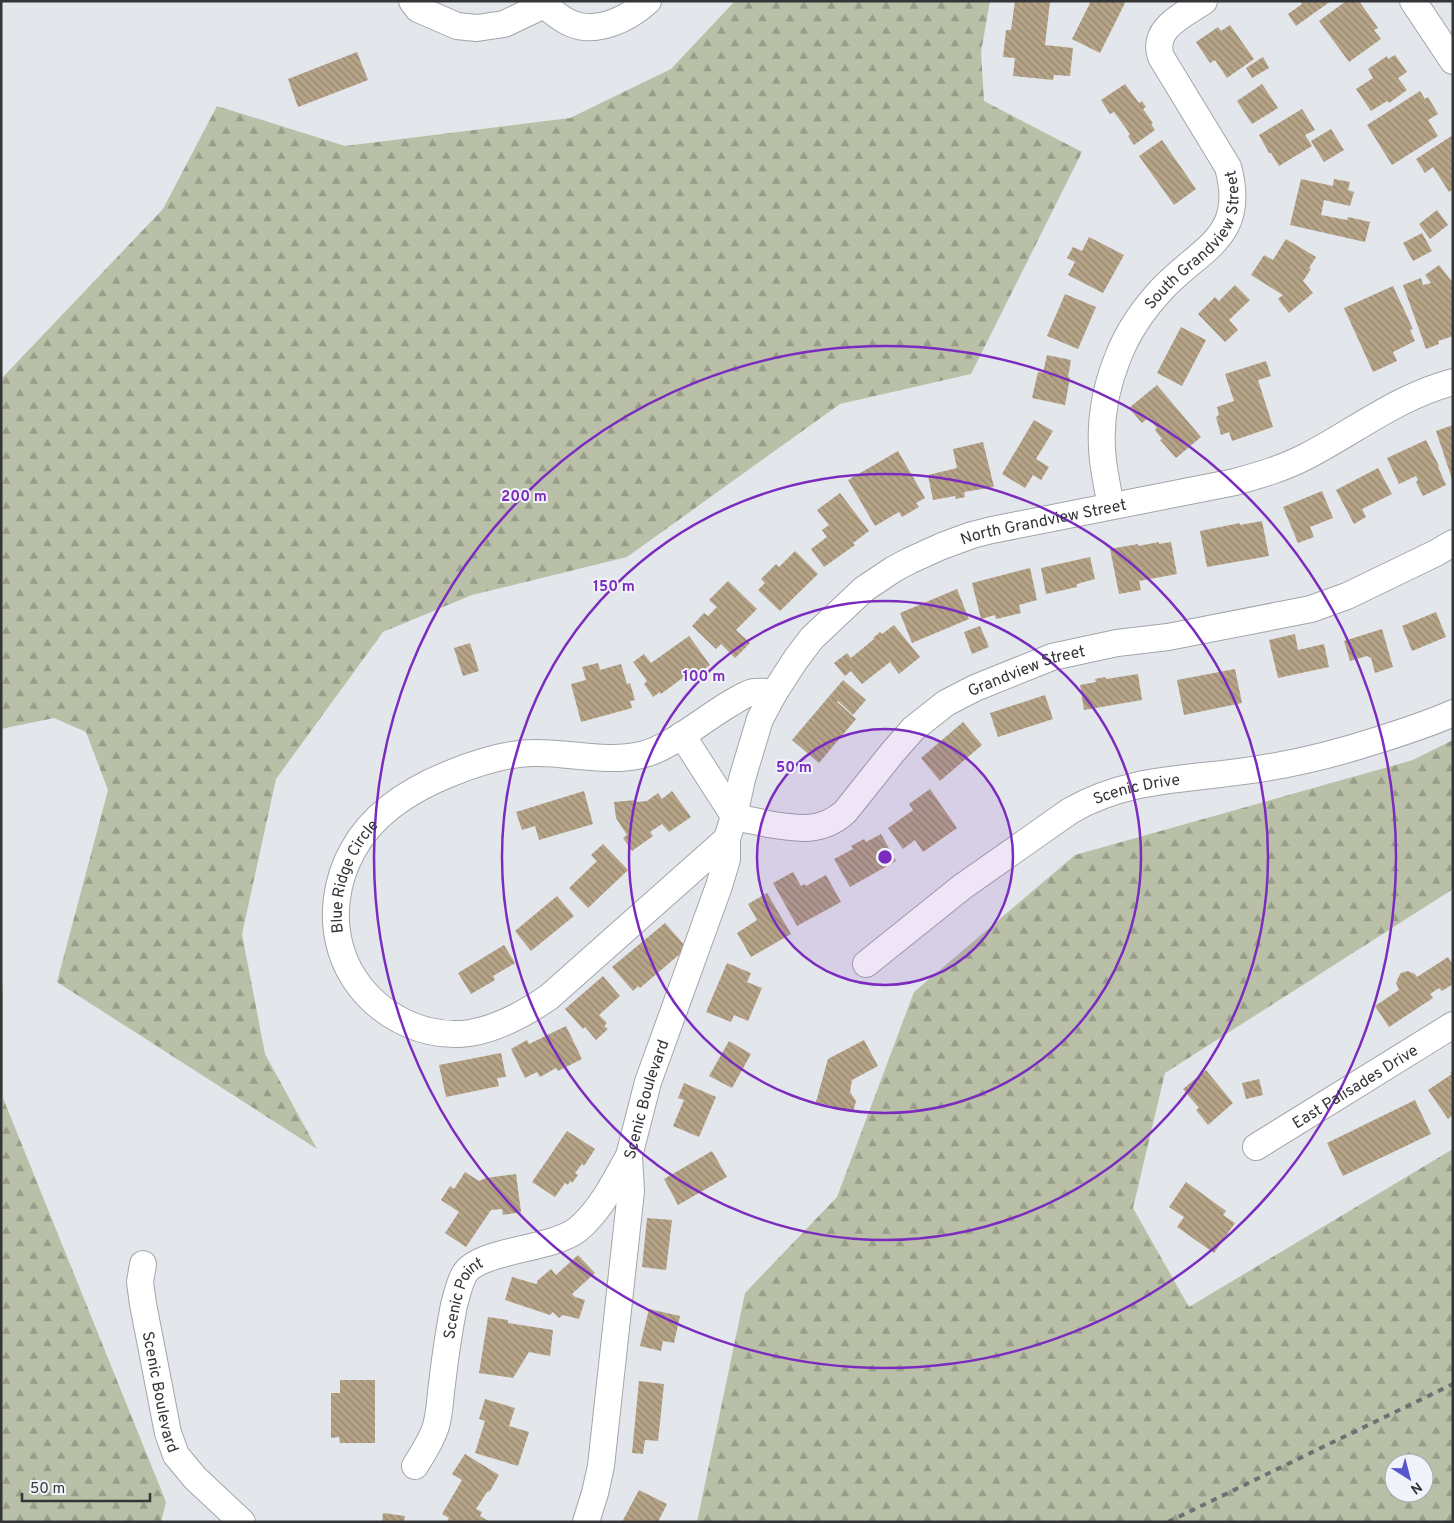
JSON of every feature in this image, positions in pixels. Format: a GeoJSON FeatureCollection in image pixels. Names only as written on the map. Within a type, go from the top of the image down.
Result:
{"type":"FeatureCollection","features":[{"type":"Feature","properties":{"kind":"street"},"geometry":{"type":"LineString","coordinates":[[412,1],[418,9],[457,26],[477,28],[504,24],[542,3],[569,22],[582,26],[598,27],[621,20],[641,8],[648,1]]}},
{"type":"Feature","properties":{"kind":"street","name":"South Grandview Street"},"geometry":{"type":"LineString","coordinates":[[1111,506],[1103,460],[1102,434],[1104,407],[1118,355],[1145,309],[1172,279],[1216,241],[1225,228],[1231,214],[1232,182],[1228,168],[1161,57],[1158,48],[1159,40],[1170,24],[1204,1]]}},
{"type":"Feature","properties":{"kind":"street"},"geometry":{"type":"LineString","coordinates":[[1413,1],[1453,61]]}},
{"type":"Feature","properties":{"kind":"street","name":"North Grandview Street"},"geometry":{"type":"LineString","coordinates":[[774,693],[812,638],[851,600],[894,569],[942,546],[992,530],[1235,482],[1271,471],[1305,457],[1382,411],[1453,382]]}},
{"type":"Feature","properties":{"kind":"street","name":"Grandview Street"},"geometry":{"type":"LineString","coordinates":[[731,827],[808,828],[837,819],[845,812],[913,729],[946,703],[975,688],[1052,657],[1117,643],[1168,637],[1311,609],[1348,596],[1453,543]]}},
{"type":"Feature","properties":{"kind":"street"},"geometry":{"type":"LineString","coordinates":[[731,827],[682,735],[747,694],[760,692],[774,693]]}},
{"type":"Feature","properties":{"kind":"street","name":"Scenic Boulevard"},"geometry":{"type":"LineString","coordinates":[[586,1522],[595,1493],[600,1466],[631,1191],[629,1156],[648,1082],[719,886],[727,859],[731,827],[742,779],[753,741],[760,719],[774,693]]}},
{"type":"Feature","properties":{"kind":"street","name":"Scenic Drive"},"geometry":{"type":"LineString","coordinates":[[866,964],[962,887],[1087,801],[1110,792],[1176,778],[1246,771],[1322,757],[1401,733],[1453,713]]}},
{"type":"Feature","properties":{"kind":"street","name":"Blue Ridge Circle"},"geometry":{"type":"LineString","coordinates":[[682,735],[653,752],[619,758],[535,753],[500,758],[450,774],[424,785],[405,796],[384,812],[368,829],[354,848],[345,865],[337,893],[336,912],[338,937],[344,959],[355,979],[368,996],[387,1012],[407,1024],[422,1030],[452,1034],[471,1033],[488,1028],[519,1016],[549,997],[731,827]]}},
{"type":"Feature","properties":{"kind":"street","name":"East Palisades Drive"},"geometry":{"type":"LineString","coordinates":[[1256,1147],[1453,1025]]}},
{"type":"Feature","properties":{"kind":"street","name":"Scenic Point"},"geometry":{"type":"LineString","coordinates":[[415,1466],[429,1444],[436,1426],[451,1321],[459,1287],[465,1273],[471,1266],[481,1261],[553,1242],[576,1230],[601,1204],[629,1156]]}},
{"type":"Feature","properties":{"kind":"street","name":"Scenic Boulevard"},"geometry":{"type":"LineString","coordinates":[[143,1264],[140,1282],[143,1304],[168,1433],[176,1455],[195,1478],[242,1522]]}},
{"type":"Feature","properties":{"kind":"green space"},"geometry":{"type":"Polygon","coordinates":[[[735,1],[990,1],[981,52],[984,101],[1082,152],[971,374],[840,404],[627,557],[472,595],[383,632],[276,779],[242,934],[265,1054],[317,1149],[57,982],[108,790],[86,732],[54,718],[1,729],[1,379],[163,209],[217,106],[345,146],[570,118],[671,69],[735,1]]]}},
{"type":"Feature","properties":{"kind":"green space"},"geometry":{"type":"Polygon","coordinates":[[[1453,740],[1453,889],[1165,1073],[1133,1208],[1189,1307],[1453,1149],[1453,1522],[697,1522],[745,1293],[837,1197],[914,992],[1075,855],[1413,760],[1453,740]]]}},
{"type":"Feature","properties":{"kind":"green space"},"geometry":{"type":"Polygon","coordinates":[[[1,971],[3,993],[3,1098],[166,1502],[161,1522],[1,1522],[1,971]]]}},
{"type":"Feature","properties":{"kind":"building"},"geometry":{"type":"Polygon","coordinates":[[[1015,1],[1050,2],[1045,45],[1073,48],[1070,76],[1054,75],[1053,80],[1013,76],[1015,58],[1003,57],[1006,30],[1011,30],[1015,1]]]}},
{"type":"Feature","properties":{"kind":"building"},"geometry":{"type":"Polygon","coordinates":[[[1091,1],[1126,1],[1100,53],[1072,39],[1091,1]]]}},
{"type":"Feature","properties":{"kind":"building"},"geometry":{"type":"Polygon","coordinates":[[[1300,1],[1331,1],[1296,26],[1288,14],[1302,4],[1300,1]]]}},
{"type":"Feature","properties":{"kind":"building"},"geometry":{"type":"Polygon","coordinates":[[[1346,1],[1359,1],[1378,28],[1374,30],[1381,39],[1349,62],[1319,21],[1346,1]]]}},
{"type":"Feature","properties":{"kind":"building"},"geometry":{"type":"Polygon","coordinates":[[[1230,25],[1254,59],[1227,78],[1215,60],[1210,63],[1196,42],[1218,27],[1221,31],[1230,25]]]}},
{"type":"Feature","properties":{"kind":"building"},"geometry":{"type":"Polygon","coordinates":[[[357,52],[368,80],[298,107],[288,79],[357,52]]]}},
{"type":"Feature","properties":{"kind":"building"},"geometry":{"type":"Polygon","coordinates":[[[1395,55],[1407,72],[1398,78],[1407,90],[1389,103],[1387,101],[1371,111],[1356,89],[1373,78],[1368,69],[1387,56],[1388,59],[1395,55]]]}},
{"type":"Feature","properties":{"kind":"building"},"geometry":{"type":"Polygon","coordinates":[[[1263,57],[1269,68],[1252,78],[1246,68],[1263,57]]]}},
{"type":"Feature","properties":{"kind":"building"},"geometry":{"type":"Polygon","coordinates":[[[1125,84],[1139,103],[1142,101],[1146,107],[1143,109],[1153,123],[1151,124],[1155,130],[1134,145],[1128,136],[1130,134],[1114,112],[1110,114],[1101,100],[1125,84]]]}},
{"type":"Feature","properties":{"kind":"building"},"geometry":{"type":"Polygon","coordinates":[[[1262,84],[1278,108],[1252,124],[1237,101],[1262,84]]]}},
{"type":"Feature","properties":{"kind":"building"},"geometry":{"type":"Polygon","coordinates":[[[1420,91],[1425,99],[1428,97],[1438,114],[1428,120],[1438,136],[1392,165],[1367,125],[1420,91]]]}},
{"type":"Feature","properties":{"kind":"building"},"geometry":{"type":"Polygon","coordinates":[[[1302,109],[1315,130],[1305,135],[1312,146],[1279,166],[1259,135],[1302,109]]]}},
{"type":"Feature","properties":{"kind":"building"},"geometry":{"type":"Polygon","coordinates":[[[1331,129],[1344,150],[1324,162],[1311,141],[1331,129]]]}},
{"type":"Feature","properties":{"kind":"building"},"geometry":{"type":"Polygon","coordinates":[[[1453,135],[1453,189],[1449,192],[1433,167],[1425,173],[1416,159],[1453,135]]]}},
{"type":"Feature","properties":{"kind":"building"},"geometry":{"type":"Polygon","coordinates":[[[1162,140],[1196,189],[1174,205],[1139,156],[1162,140]]]}},
{"type":"Feature","properties":{"kind":"building"},"geometry":{"type":"Polygon","coordinates":[[[1301,179],[1333,186],[1334,179],[1350,182],[1348,190],[1354,192],[1350,206],[1324,200],[1321,215],[1347,220],[1348,217],[1370,222],[1365,242],[1290,225],[1301,179]]]}},
{"type":"Feature","properties":{"kind":"building"},"geometry":{"type":"Polygon","coordinates":[[[1437,210],[1448,225],[1430,239],[1419,224],[1437,210]]]}},
{"type":"Feature","properties":{"kind":"building"},"geometry":{"type":"Polygon","coordinates":[[[1422,233],[1432,251],[1413,261],[1403,243],[1422,233]]]}},
{"type":"Feature","properties":{"kind":"building"},"geometry":{"type":"Polygon","coordinates":[[[1089,237],[1124,255],[1103,293],[1068,275],[1075,262],[1067,258],[1073,247],[1082,251],[1089,237]]]}},
{"type":"Feature","properties":{"kind":"building"},"geometry":{"type":"Polygon","coordinates":[[[1286,239],[1316,257],[1303,281],[1313,293],[1289,313],[1278,299],[1283,295],[1251,275],[1264,255],[1273,260],[1286,239]]]}},
{"type":"Feature","properties":{"kind":"building"},"geometry":{"type":"Polygon","coordinates":[[[1439,265],[1453,283],[1453,336],[1438,341],[1439,344],[1426,349],[1403,285],[1421,278],[1423,285],[1431,283],[1425,275],[1439,265]]]}},
{"type":"Feature","properties":{"kind":"building"},"geometry":{"type":"Polygon","coordinates":[[[1235,285],[1250,300],[1229,320],[1238,330],[1225,342],[1198,314],[1215,297],[1219,301],[1235,285]]]}},
{"type":"Feature","properties":{"kind":"building"},"geometry":{"type":"Polygon","coordinates":[[[1393,286],[1413,329],[1410,330],[1415,341],[1393,352],[1397,361],[1373,372],[1344,308],[1393,286]]]}},
{"type":"Feature","properties":{"kind":"building"},"geometry":{"type":"Polygon","coordinates":[[[1065,294],[1096,307],[1078,349],[1047,336],[1065,294]]]}},
{"type":"Feature","properties":{"kind":"building"},"geometry":{"type":"Polygon","coordinates":[[[1181,327],[1206,340],[1182,386],[1157,373],[1181,327]]]}},
{"type":"Feature","properties":{"kind":"building"},"geometry":{"type":"Polygon","coordinates":[[[1047,355],[1071,360],[1065,405],[1032,398],[1038,372],[1043,373],[1047,355]]]}},
{"type":"Feature","properties":{"kind":"building"},"geometry":{"type":"Polygon","coordinates":[[[1266,361],[1271,376],[1258,380],[1273,427],[1232,441],[1229,432],[1221,435],[1216,417],[1219,415],[1217,407],[1234,401],[1225,374],[1266,361]]]}},
{"type":"Feature","properties":{"kind":"building"},"geometry":{"type":"Polygon","coordinates":[[[1157,385],[1201,437],[1176,458],[1160,440],[1162,439],[1155,430],[1157,428],[1148,418],[1142,423],[1129,408],[1157,385]]]}},
{"type":"Feature","properties":{"kind":"building"},"geometry":{"type":"Polygon","coordinates":[[[1034,420],[1053,431],[1036,459],[1049,467],[1041,480],[1033,475],[1025,488],[1002,474],[1034,420]]]}},
{"type":"Feature","properties":{"kind":"building"},"geometry":{"type":"Polygon","coordinates":[[[1453,425],[1453,479],[1452,479],[1436,431],[1453,425]]]}},
{"type":"Feature","properties":{"kind":"building"},"geometry":{"type":"Polygon","coordinates":[[[1426,440],[1446,485],[1423,496],[1416,482],[1418,480],[1416,476],[1399,484],[1387,458],[1426,440]]]}},
{"type":"Feature","properties":{"kind":"building"},"geometry":{"type":"Polygon","coordinates":[[[983,442],[994,487],[964,492],[965,497],[956,499],[955,496],[933,500],[928,475],[957,468],[953,449],[983,442]]]}},
{"type":"Feature","properties":{"kind":"building"},"geometry":{"type":"Polygon","coordinates":[[[898,451],[925,498],[916,503],[919,507],[902,517],[899,512],[875,526],[848,480],[898,451]]]}},
{"type":"Feature","properties":{"kind":"building"},"geometry":{"type":"Polygon","coordinates":[[[1378,468],[1392,494],[1362,509],[1366,517],[1354,524],[1336,490],[1378,468]]]}},
{"type":"Feature","properties":{"kind":"building"},"geometry":{"type":"Polygon","coordinates":[[[1322,491],[1333,518],[1310,527],[1314,537],[1298,543],[1283,507],[1322,491]]]}},
{"type":"Feature","properties":{"kind":"building"},"geometry":{"type":"Polygon","coordinates":[[[840,493],[869,531],[853,543],[855,545],[824,567],[811,549],[827,537],[822,530],[829,525],[817,510],[840,493]]]}},
{"type":"Feature","properties":{"kind":"building"},"geometry":{"type":"Polygon","coordinates":[[[1262,521],[1269,556],[1207,567],[1200,531],[1240,523],[1240,525],[1262,521]]]}},
{"type":"Feature","properties":{"kind":"building"},"geometry":{"type":"Polygon","coordinates":[[[1159,542],[1159,544],[1171,542],[1177,574],[1139,581],[1141,590],[1119,594],[1110,549],[1159,542]]]}},
{"type":"Feature","properties":{"kind":"building"},"geometry":{"type":"Polygon","coordinates":[[[795,551],[818,574],[780,611],[758,590],[765,583],[761,579],[776,564],[779,567],[795,551]]]}},
{"type":"Feature","properties":{"kind":"building"},"geometry":{"type":"Polygon","coordinates":[[[1090,557],[1095,579],[1077,584],[1077,587],[1046,594],[1041,568],[1090,557]]]}},
{"type":"Feature","properties":{"kind":"building"},"geometry":{"type":"Polygon","coordinates":[[[1030,568],[1037,600],[1019,605],[1021,613],[996,619],[995,615],[981,619],[972,583],[1030,568]]]}},
{"type":"Feature","properties":{"kind":"building"},"geometry":{"type":"Polygon","coordinates":[[[728,581],[757,609],[736,630],[750,643],[735,658],[721,644],[716,649],[692,626],[704,613],[708,616],[717,607],[709,600],[728,581]]]}},
{"type":"Feature","properties":{"kind":"building"},"geometry":{"type":"Polygon","coordinates":[[[957,589],[969,619],[912,643],[900,613],[957,589]]]}},
{"type":"Feature","properties":{"kind":"building"},"geometry":{"type":"Polygon","coordinates":[[[1436,612],[1446,637],[1412,651],[1402,626],[1436,612]]]}},
{"type":"Feature","properties":{"kind":"building"},"geometry":{"type":"Polygon","coordinates":[[[894,625],[920,657],[899,674],[890,662],[862,684],[851,671],[845,676],[834,663],[847,653],[851,658],[880,632],[882,634],[894,625]]]}},
{"type":"Feature","properties":{"kind":"building"},"geometry":{"type":"Polygon","coordinates":[[[980,626],[989,647],[972,654],[964,632],[980,626]]]}},
{"type":"Feature","properties":{"kind":"building"},"geometry":{"type":"Polygon","coordinates":[[[1382,629],[1393,667],[1375,673],[1371,658],[1367,656],[1350,661],[1344,641],[1382,629]]]}},
{"type":"Feature","properties":{"kind":"building"},"geometry":{"type":"Polygon","coordinates":[[[1295,634],[1298,650],[1324,644],[1329,667],[1278,678],[1269,640],[1295,634]]]}},
{"type":"Feature","properties":{"kind":"building"},"geometry":{"type":"Polygon","coordinates":[[[689,636],[710,665],[695,676],[692,671],[661,694],[660,692],[653,697],[644,684],[647,681],[633,662],[644,654],[651,663],[689,636]]]}},
{"type":"Feature","properties":{"kind":"building"},"geometry":{"type":"Polygon","coordinates":[[[470,643],[479,671],[463,676],[454,648],[470,643]]]}},
{"type":"Feature","properties":{"kind":"building"},"geometry":{"type":"Polygon","coordinates":[[[598,663],[600,670],[621,664],[627,684],[630,683],[635,700],[630,701],[632,708],[581,722],[571,684],[586,680],[582,667],[598,663]]]}},
{"type":"Feature","properties":{"kind":"building"},"geometry":{"type":"Polygon","coordinates":[[[1235,669],[1242,703],[1184,715],[1177,680],[1235,669]]]}},
{"type":"Feature","properties":{"kind":"building"},"geometry":{"type":"Polygon","coordinates":[[[1138,674],[1142,700],[1084,710],[1080,685],[1096,682],[1095,679],[1105,677],[1106,679],[1138,674]]]}},
{"type":"Feature","properties":{"kind":"building"},"geometry":{"type":"Polygon","coordinates":[[[843,680],[866,700],[853,715],[837,702],[856,719],[819,763],[792,740],[843,680]]]}},
{"type":"Feature","properties":{"kind":"building"},"geometry":{"type":"Polygon","coordinates":[[[1045,695],[1053,719],[998,737],[990,713],[1045,695]]]}},
{"type":"Feature","properties":{"kind":"building"},"geometry":{"type":"Polygon","coordinates":[[[963,722],[982,745],[940,781],[921,758],[963,722]]]}},
{"type":"Feature","properties":{"kind":"building"},"geometry":{"type":"Polygon","coordinates":[[[930,789],[957,828],[923,852],[915,840],[903,849],[888,828],[913,810],[909,804],[930,789]]]}},
{"type":"Feature","properties":{"kind":"building"},"geometry":{"type":"Polygon","coordinates":[[[584,791],[593,824],[539,840],[535,826],[522,830],[516,812],[584,791]]]}},
{"type":"Feature","properties":{"kind":"building"},"geometry":{"type":"Polygon","coordinates":[[[672,791],[691,817],[669,832],[662,824],[650,832],[653,836],[632,851],[623,838],[627,835],[616,818],[614,802],[647,801],[658,793],[662,799],[672,791]]]}},
{"type":"Feature","properties":{"kind":"building"},"geometry":{"type":"Polygon","coordinates":[[[881,834],[896,861],[850,887],[834,859],[853,849],[851,846],[864,839],[866,842],[881,834]]]}},
{"type":"Feature","properties":{"kind":"building"},"geometry":{"type":"Polygon","coordinates":[[[603,844],[628,870],[588,908],[569,888],[597,861],[591,855],[603,844]]]}},
{"type":"Feature","properties":{"kind":"building"},"geometry":{"type":"Polygon","coordinates":[[[793,872],[801,886],[805,884],[806,886],[826,875],[841,902],[797,926],[773,883],[793,872]]]}},
{"type":"Feature","properties":{"kind":"building"},"geometry":{"type":"Polygon","coordinates":[[[767,893],[791,934],[751,957],[737,933],[757,920],[748,904],[767,893]]]}},
{"type":"Feature","properties":{"kind":"building"},"geometry":{"type":"Polygon","coordinates":[[[557,896],[574,916],[531,951],[515,931],[557,896]]]}},
{"type":"Feature","properties":{"kind":"building"},"geometry":{"type":"Polygon","coordinates":[[[665,923],[687,948],[640,988],[638,986],[633,991],[612,967],[665,923]]]}},
{"type":"Feature","properties":{"kind":"building"},"geometry":{"type":"Polygon","coordinates":[[[504,945],[515,963],[493,976],[495,980],[471,994],[458,973],[504,945]]]}},
{"type":"Feature","properties":{"kind":"building"},"geometry":{"type":"Polygon","coordinates":[[[1448,957],[1453,965],[1453,984],[1442,991],[1439,988],[1430,994],[1433,998],[1389,1027],[1375,1006],[1399,990],[1396,983],[1401,973],[1408,971],[1417,977],[1448,957]]]}},
{"type":"Feature","properties":{"kind":"building"},"geometry":{"type":"Polygon","coordinates":[[[727,963],[751,973],[747,982],[762,988],[748,1021],[734,1015],[731,1022],[706,1012],[727,963]]]}},
{"type":"Feature","properties":{"kind":"building"},"geometry":{"type":"Polygon","coordinates":[[[603,976],[620,996],[599,1015],[607,1023],[604,1026],[608,1029],[596,1040],[565,1009],[603,976]]]}},
{"type":"Feature","properties":{"kind":"building"},"geometry":{"type":"Polygon","coordinates":[[[566,1026],[582,1059],[558,1071],[556,1068],[540,1077],[537,1072],[525,1078],[511,1049],[527,1040],[529,1044],[566,1026]]]}},
{"type":"Feature","properties":{"kind":"building"},"geometry":{"type":"Polygon","coordinates":[[[864,1040],[878,1066],[852,1080],[850,1092],[856,1101],[853,1112],[816,1102],[828,1059],[864,1040]]]}},
{"type":"Feature","properties":{"kind":"building"},"geometry":{"type":"Polygon","coordinates":[[[729,1041],[751,1054],[732,1088],[709,1076],[729,1041]]]}},
{"type":"Feature","properties":{"kind":"building"},"geometry":{"type":"Polygon","coordinates":[[[501,1053],[506,1077],[497,1078],[499,1086],[446,1097],[439,1065],[501,1053]]]}},
{"type":"Feature","properties":{"kind":"building"},"geometry":{"type":"Polygon","coordinates":[[[1206,1070],[1233,1103],[1208,1125],[1196,1110],[1199,1108],[1183,1089],[1206,1070]]]}},
{"type":"Feature","properties":{"kind":"building"},"geometry":{"type":"Polygon","coordinates":[[[1453,1071],[1453,1115],[1448,1119],[1428,1090],[1452,1074],[1450,1072],[1453,1071]]]}},
{"type":"Feature","properties":{"kind":"building"},"geometry":{"type":"Polygon","coordinates":[[[1259,1079],[1263,1095],[1246,1099],[1242,1083],[1259,1079]]]}},
{"type":"Feature","properties":{"kind":"building"},"geometry":{"type":"Polygon","coordinates":[[[684,1083],[716,1097],[699,1137],[673,1126],[684,1100],[678,1098],[684,1083]]]}},
{"type":"Feature","properties":{"kind":"building"},"geometry":{"type":"Polygon","coordinates":[[[1415,1100],[1431,1134],[1343,1176],[1327,1143],[1415,1100]]]}},
{"type":"Feature","properties":{"kind":"building"},"geometry":{"type":"Polygon","coordinates":[[[567,1131],[595,1149],[584,1166],[582,1164],[575,1173],[578,1175],[572,1183],[570,1181],[568,1185],[565,1183],[555,1197],[532,1182],[567,1131]]]}},
{"type":"Feature","properties":{"kind":"building"},"geometry":{"type":"Polygon","coordinates":[[[712,1151],[727,1177],[678,1205],[664,1179],[712,1151]]]}},
{"type":"Feature","properties":{"kind":"building"},"geometry":{"type":"Polygon","coordinates":[[[465,1172],[479,1181],[486,1178],[516,1174],[521,1212],[503,1215],[502,1209],[491,1210],[466,1247],[445,1233],[459,1212],[441,1200],[450,1186],[454,1189],[465,1172]]]}},
{"type":"Feature","properties":{"kind":"building"},"geometry":{"type":"Polygon","coordinates":[[[1186,1182],[1226,1211],[1223,1215],[1235,1223],[1214,1253],[1177,1227],[1184,1217],[1169,1207],[1186,1182]]]}},
{"type":"Feature","properties":{"kind":"building"},"geometry":{"type":"Polygon","coordinates":[[[647,1218],[672,1220],[666,1270],[642,1267],[647,1218]]]}},
{"type":"Feature","properties":{"kind":"building"},"geometry":{"type":"Polygon","coordinates":[[[578,1255],[595,1273],[572,1294],[585,1300],[579,1319],[563,1315],[559,1318],[553,1312],[550,1315],[505,1300],[512,1277],[536,1284],[551,1269],[556,1275],[578,1255]]]}},
{"type":"Feature","properties":{"kind":"building"},"geometry":{"type":"Polygon","coordinates":[[[649,1309],[680,1316],[674,1343],[663,1341],[661,1351],[640,1346],[649,1309]]]}},
{"type":"Feature","properties":{"kind":"building"},"geometry":{"type":"Polygon","coordinates":[[[488,1317],[508,1320],[508,1323],[553,1330],[550,1356],[529,1352],[513,1378],[479,1373],[488,1317]]]}},
{"type":"Feature","properties":{"kind":"building"},"geometry":{"type":"Polygon","coordinates":[[[340,1380],[375,1380],[375,1443],[340,1443],[339,1437],[331,1438],[331,1393],[340,1393],[340,1380]]]}},
{"type":"Feature","properties":{"kind":"building"},"geometry":{"type":"Polygon","coordinates":[[[639,1381],[664,1384],[658,1441],[645,1440],[643,1454],[632,1453],[639,1381]]]}},
{"type":"Feature","properties":{"kind":"building"},"geometry":{"type":"Polygon","coordinates":[[[485,1399],[515,1408],[509,1426],[529,1432],[518,1466],[475,1453],[485,1421],[479,1419],[485,1399]]]}},
{"type":"Feature","properties":{"kind":"building"},"geometry":{"type":"Polygon","coordinates":[[[465,1454],[499,1475],[490,1491],[487,1492],[476,1509],[482,1512],[480,1516],[490,1522],[447,1522],[449,1518],[442,1514],[462,1480],[452,1474],[465,1454]]]}},
{"type":"Feature","properties":{"kind":"building"},"geometry":{"type":"Polygon","coordinates":[[[639,1490],[667,1504],[658,1522],[622,1522],[639,1490]]]}},
{"type":"Feature","properties":{"kind":"building"},"geometry":{"type":"Polygon","coordinates":[[[383,1513],[405,1516],[404,1522],[382,1522],[383,1513]]]}},
{"type":"Feature","properties":{"kind":"railway"},"geometry":{"type":"LineString","coordinates":[[1168,1522],[1453,1384]]}}]}
